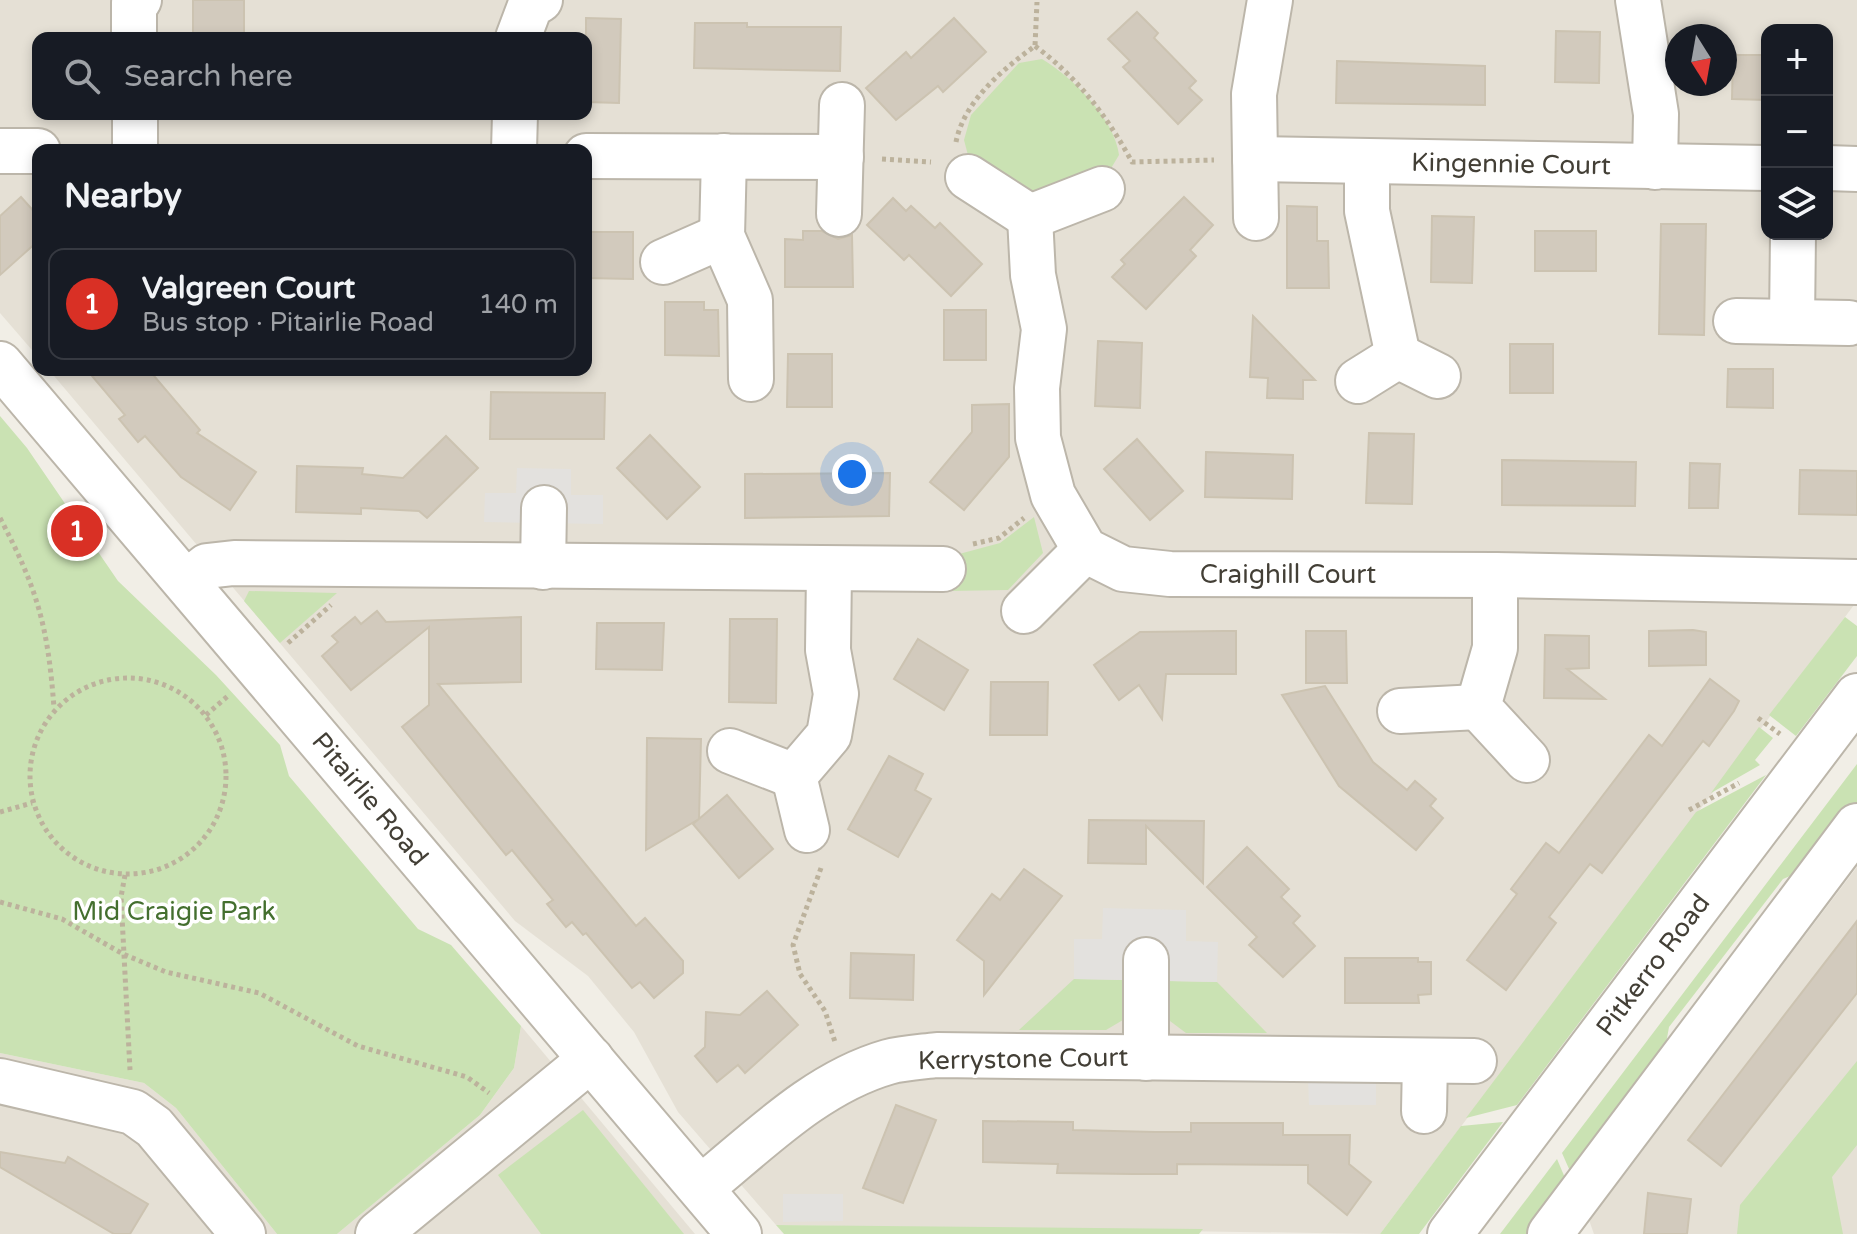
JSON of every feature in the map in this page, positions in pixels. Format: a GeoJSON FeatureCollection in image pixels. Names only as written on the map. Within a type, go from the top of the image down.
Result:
{"type":"FeatureCollection","features":[{"type":"Feature","properties":{"kind":"street"},"geometry":{"type":"LineString","coordinates":[[1256,218],[1254,94],[1270,0]]}},
{"type":"Feature","properties":{"kind":"street"},"geometry":{"type":"LineString","coordinates":[[1638,0],[1656,114],[1655,167]]}},
{"type":"Feature","properties":{"kind":"street"},"geometry":{"type":"LineString","coordinates":[[839,214],[842,105]]}},
{"type":"Feature","properties":{"kind":"street"},"geometry":{"type":"LineString","coordinates":[[135,120],[135,144]]}},
{"type":"Feature","properties":{"kind":"street"},"geometry":{"type":"LineString","coordinates":[[514,144],[515,120]]}},
{"type":"Feature","properties":{"kind":"street"},"geometry":{"type":"LineString","coordinates":[[0,151],[32,151]]}},
{"type":"Feature","properties":{"kind":"street"},"geometry":{"type":"LineString","coordinates":[[592,156],[841,157]]}},
{"type":"Feature","properties":{"kind":"street"},"geometry":{"type":"LineString","coordinates":[[724,156],[722,236],[750,300],[751,379]]}},
{"type":"Feature","properties":{"kind":"street","name":"Kingennie Court"},"geometry":{"type":"LineString","coordinates":[[1255,159],[1761,168]]}},
{"type":"Feature","properties":{"kind":"street"},"geometry":{"type":"LineString","coordinates":[[1367,162],[1367,211],[1398,356]]}},
{"type":"Feature","properties":{"kind":"street"},"geometry":{"type":"LineString","coordinates":[[953,163],[1030,217]]}},
{"type":"Feature","properties":{"kind":"street"},"geometry":{"type":"LineString","coordinates":[[1833,168],[1857,169]]}},
{"type":"Feature","properties":{"kind":"street"},"geometry":{"type":"LineString","coordinates":[[1030,217],[1102,189]]}},
{"type":"Feature","properties":{"kind":"street"},"geometry":{"type":"LineString","coordinates":[[1024,611],[1085,550],[1053,495],[1038,438],[1037,388],[1044,329],[1033,275],[1030,217]]}},
{"type":"Feature","properties":{"kind":"street"},"geometry":{"type":"LineString","coordinates":[[663,262],[722,236]]}},
{"type":"Feature","properties":{"kind":"street"},"geometry":{"type":"LineString","coordinates":[[1792,322],[1793,240]]}},
{"type":"Feature","properties":{"kind":"street"},"geometry":{"type":"LineString","coordinates":[[1736,321],[1849,323]]}},
{"type":"Feature","properties":{"kind":"street"},"geometry":{"type":"LineString","coordinates":[[1398,356],[1438,376]]}},
{"type":"Feature","properties":{"kind":"street"},"geometry":{"type":"LineString","coordinates":[[1358,381],[1398,356]]}},
{"type":"Feature","properties":{"kind":"street","name":"Pitairlie Road"},"geometry":{"type":"LineString","coordinates":[[0,364],[188,581],[739,1234]]}},
{"type":"Feature","properties":{"kind":"street"},"geometry":{"type":"LineString","coordinates":[[543,567],[544,508]]}},
{"type":"Feature","properties":{"kind":"street","name":"Craighill Court"},"geometry":{"type":"LineString","coordinates":[[1085,550],[1123,569],[1170,574],[1495,575],[1857,582]]}},
{"type":"Feature","properties":{"kind":"street"},"geometry":{"type":"LineString","coordinates":[[188,581],[207,566],[234,563],[943,569]]}},
{"type":"Feature","properties":{"kind":"street"},"geometry":{"type":"LineString","coordinates":[[794,776],[829,735],[834,708],[836,694],[828,650],[829,570]]}},
{"type":"Feature","properties":{"kind":"street"},"geometry":{"type":"LineString","coordinates":[[1478,707],[1495,648],[1495,575]]}},
{"type":"Feature","properties":{"kind":"street","name":"Pitkerro Road"},"geometry":{"type":"LineString","coordinates":[[1450,1234],[1857,696]]}},
{"type":"Feature","properties":{"kind":"street"},"geometry":{"type":"LineString","coordinates":[[1400,711],[1478,707]]}},
{"type":"Feature","properties":{"kind":"street"},"geometry":{"type":"LineString","coordinates":[[1478,707],[1527,760]]}},
{"type":"Feature","properties":{"kind":"street"},"geometry":{"type":"LineString","coordinates":[[730,751],[794,776]]}},
{"type":"Feature","properties":{"kind":"street"},"geometry":{"type":"LineString","coordinates":[[794,776],[807,830]]}},
{"type":"Feature","properties":{"kind":"street"},"geometry":{"type":"LineString","coordinates":[[1550,1234],[1857,826]]}},
{"type":"Feature","properties":{"kind":"street","name":"Kerrystone Court"},"geometry":{"type":"LineString","coordinates":[[1146,960],[1146,1058]]}},
{"type":"Feature","properties":{"kind":"street","name":"Kerrystone Court"},"geometry":{"type":"LineString","coordinates":[[701,1188],[802,1106],[847,1079],[888,1062],[937,1055],[1474,1061]]}},
{"type":"Feature","properties":{"kind":"street"},"geometry":{"type":"LineString","coordinates":[[378,1234],[519,1115],[591,1059]]}},
{"type":"Feature","properties":{"kind":"street"},"geometry":{"type":"LineString","coordinates":[[1424,1111],[1425,1061]]}},
{"type":"Feature","properties":{"kind":"street"},"geometry":{"type":"LineString","coordinates":[[0,1081],[133,1112],[154,1127],[243,1234]]}},
{"type":"Feature","properties":{"kind":"path"},"geometry":{"type":"LineString","coordinates":[[1035,46],[1037,2]]}},
{"type":"Feature","properties":{"kind":"path"},"geometry":{"type":"LineString","coordinates":[[1035,46],[1062,66],[1108,118],[1132,162],[1255,159]]}},
{"type":"Feature","properties":{"kind":"path"},"geometry":{"type":"LineString","coordinates":[[841,157],[953,163],[960,121],[1006,67],[1035,46]]}},
{"type":"Feature","properties":{"kind":"path"},"geometry":{"type":"LineString","coordinates":[[943,569],[943,552],[999,538],[1053,495]]}},
{"type":"Feature","properties":{"kind":"path"},"geometry":{"type":"LineString","coordinates":[[0,518],[31,576],[49,641],[54,709]]}},
{"type":"Feature","properties":{"kind":"path"},"geometry":{"type":"LineString","coordinates":[[114,678],[148,679],[180,692],[206,715],[221,743],[227,774],[225,790],[222,806],[208,834],[185,856],[157,870],[125,875],[94,869],[67,854],[45,832],[32,803],[28,770],[36,737],[54,709],[81,689],[114,678]]}},
{"type":"Feature","properties":{"kind":"path"},"geometry":{"type":"LineString","coordinates":[[1758,718],[1786,739]]}},
{"type":"Feature","properties":{"kind":"path"},"geometry":{"type":"LineString","coordinates":[[0,812],[32,803]]}},
{"type":"Feature","properties":{"kind":"path"},"geometry":{"type":"LineString","coordinates":[[807,830],[822,870],[793,945],[800,974],[825,1011],[847,1079]]}},
{"type":"Feature","properties":{"kind":"path"},"geometry":{"type":"LineString","coordinates":[[125,875],[121,897],[133,1112]]}},
{"type":"Feature","properties":{"kind":"path"},"geometry":{"type":"LineString","coordinates":[[0,902],[62,919],[123,954],[166,972],[259,993],[358,1046],[467,1077],[519,1115]]}},
{"type":"Feature","properties":{"kind":"shaded area"},"geometry":{"type":"Polygon","coordinates":[[[0,0],[1857,0],[1857,601],[1380,1234],[776,1225],[678,1112],[634,1032],[588,976],[515,921],[54,376],[592,376],[592,144],[32,144],[32,350],[0,313],[0,0]]]}},
{"type":"Feature","properties":{"kind":"shaded area"},"geometry":{"type":"Polygon","coordinates":[[[517,468],[571,469],[571,495],[603,495],[603,524],[484,522],[485,493],[516,493],[517,468]]]}},
{"type":"Feature","properties":{"kind":"shaded area"},"geometry":{"type":"Polygon","coordinates":[[[1857,867],[1857,1234],[1594,1234],[1589,1220],[1857,867]]]}},
{"type":"Feature","properties":{"kind":"shaded area"},"geometry":{"type":"Polygon","coordinates":[[[1103,908],[1186,910],[1186,941],[1218,942],[1217,982],[1074,979],[1074,939],[1102,939],[1103,908]]]}},
{"type":"Feature","properties":{"kind":"shaded area"},"geometry":{"type":"Polygon","coordinates":[[[521,1026],[695,1234],[337,1234],[480,1115],[514,1068],[521,1026]]]}},
{"type":"Feature","properties":{"kind":"shaded area"},"geometry":{"type":"Polygon","coordinates":[[[0,1053],[144,1083],[176,1108],[277,1234],[0,1234],[0,1053]]]}},
{"type":"Feature","properties":{"kind":"shaded area"},"geometry":{"type":"Polygon","coordinates":[[[1308,1078],[1376,1078],[1376,1105],[1309,1105],[1308,1078]]]}},
{"type":"Feature","properties":{"kind":"shaded area"},"geometry":{"type":"Polygon","coordinates":[[[783,1194],[843,1194],[843,1221],[783,1222],[783,1194]]]}},
{"type":"Feature","properties":{"kind":"green space"},"geometry":{"type":"Polygon","coordinates":[[[1042,59],[1079,88],[1101,113],[1116,141],[1119,155],[1110,170],[1041,194],[1027,193],[969,159],[964,140],[971,115],[1019,63],[1042,59]]]}},
{"type":"Feature","properties":{"kind":"green space","name":"Mid Craigie Park"},"geometry":{"type":"Polygon","coordinates":[[[0,416],[27,448],[118,581],[216,675],[280,745],[289,776],[418,929],[451,945],[521,1026],[514,1068],[480,1115],[337,1234],[277,1234],[176,1108],[144,1083],[0,1053],[0,416]]]}},
{"type":"Feature","properties":{"kind":"green space"},"geometry":{"type":"Polygon","coordinates":[[[1034,517],[1043,553],[1008,590],[949,591],[948,557],[1000,543],[1034,517]]]}},
{"type":"Feature","properties":{"kind":"green space"},"geometry":{"type":"Polygon","coordinates":[[[249,591],[337,593],[280,643],[244,601],[249,591]]]}},
{"type":"Feature","properties":{"kind":"green space"},"geometry":{"type":"Polygon","coordinates":[[[1845,617],[1857,626],[1857,656],[1796,736],[1769,715],[1845,617]]]}},
{"type":"Feature","properties":{"kind":"green space"},"geometry":{"type":"Polygon","coordinates":[[[1759,727],[1773,738],[1755,760],[1760,765],[1711,793],[1759,727]]]}},
{"type":"Feature","properties":{"kind":"green space"},"geometry":{"type":"Polygon","coordinates":[[[1857,764],[1857,803],[1809,868],[1783,879],[1669,1027],[1663,1060],[1573,1178],[1562,1153],[1857,764]]]}},
{"type":"Feature","properties":{"kind":"green space"},"geometry":{"type":"Polygon","coordinates":[[[1766,775],[1517,1105],[1466,1118],[1696,812],[1766,775]]]}},
{"type":"Feature","properties":{"kind":"green space"},"geometry":{"type":"Polygon","coordinates":[[[1074,979],[1129,980],[1128,1017],[1106,1030],[1019,1030],[1074,979]]]}},
{"type":"Feature","properties":{"kind":"green space"},"geometry":{"type":"Polygon","coordinates":[[[1166,981],[1217,982],[1267,1033],[1186,1033],[1166,1018],[1166,981]]]}},
{"type":"Feature","properties":{"kind":"green space"},"geometry":{"type":"Polygon","coordinates":[[[1857,1061],[1857,1145],[1832,1177],[1843,1234],[1737,1234],[1740,1205],[1857,1061]]]}},
{"type":"Feature","properties":{"kind":"green space"},"geometry":{"type":"Polygon","coordinates":[[[583,1110],[684,1234],[541,1234],[498,1175],[583,1110]]]}},
{"type":"Feature","properties":{"kind":"green space"},"geometry":{"type":"Polygon","coordinates":[[[1503,1122],[1419,1234],[1380,1234],[1461,1126],[1503,1122]]]}},
{"type":"Feature","properties":{"kind":"green space"},"geometry":{"type":"Polygon","coordinates":[[[1557,1159],[1568,1185],[1534,1234],[1500,1234],[1557,1159]]]}},
{"type":"Feature","properties":{"kind":"green space"},"geometry":{"type":"Polygon","coordinates":[[[776,1225],[1203,1229],[1199,1234],[784,1234],[776,1225]]]}},
{"type":"Feature","properties":{"kind":"building"},"geometry":{"type":"Polygon","coordinates":[[[193,0],[244,0],[244,32],[193,32],[193,0]]]}},
{"type":"Feature","properties":{"kind":"building"},"geometry":{"type":"Polygon","coordinates":[[[1137,12],[1158,33],[1154,38],[1196,81],[1189,88],[1202,100],[1178,124],[1123,67],[1130,61],[1108,39],[1137,12]]]}},
{"type":"Feature","properties":{"kind":"building"},"geometry":{"type":"Polygon","coordinates":[[[586,18],[621,19],[619,103],[592,102],[592,32],[586,32],[586,18]]]}},
{"type":"Feature","properties":{"kind":"building"},"geometry":{"type":"Polygon","coordinates":[[[954,18],[986,52],[943,92],[938,86],[896,120],[866,88],[906,52],[911,58],[954,18]]]}},
{"type":"Feature","properties":{"kind":"building"},"geometry":{"type":"Polygon","coordinates":[[[695,23],[747,23],[747,27],[841,27],[840,71],[694,68],[695,23]]]}},
{"type":"Feature","properties":{"kind":"building"},"geometry":{"type":"Polygon","coordinates":[[[1556,31],[1600,32],[1599,83],[1555,82],[1556,31]]]}},
{"type":"Feature","properties":{"kind":"building"},"geometry":{"type":"Polygon","coordinates":[[[1737,55],[1761,55],[1761,100],[1732,99],[1732,96],[1737,96],[1737,55]]]}},
{"type":"Feature","properties":{"kind":"building"},"geometry":{"type":"Polygon","coordinates":[[[1337,61],[1485,66],[1485,105],[1336,103],[1337,61]]]}},
{"type":"Feature","properties":{"kind":"building"},"geometry":{"type":"Polygon","coordinates":[[[21,197],[32,209],[32,246],[0,275],[0,216],[21,197]]]}},
{"type":"Feature","properties":{"kind":"building"},"geometry":{"type":"Polygon","coordinates":[[[1184,197],[1213,225],[1190,250],[1196,256],[1146,309],[1112,277],[1125,264],[1121,260],[1184,197]]]}},
{"type":"Feature","properties":{"kind":"building"},"geometry":{"type":"Polygon","coordinates":[[[893,198],[906,211],[911,206],[935,228],[940,223],[982,264],[951,296],[909,255],[904,260],[867,225],[893,198]]]}},
{"type":"Feature","properties":{"kind":"building"},"geometry":{"type":"Polygon","coordinates":[[[1287,206],[1317,207],[1317,241],[1328,241],[1329,288],[1287,288],[1287,206]]]}},
{"type":"Feature","properties":{"kind":"building"},"geometry":{"type":"Polygon","coordinates":[[[1432,216],[1474,217],[1472,283],[1431,282],[1432,216]]]}},
{"type":"Feature","properties":{"kind":"building"},"geometry":{"type":"Polygon","coordinates":[[[1661,224],[1706,224],[1704,335],[1659,334],[1661,224]]]}},
{"type":"Feature","properties":{"kind":"building"},"geometry":{"type":"Polygon","coordinates":[[[803,231],[822,231],[838,239],[852,235],[853,287],[785,287],[785,239],[803,240],[803,231]]]}},
{"type":"Feature","properties":{"kind":"building"},"geometry":{"type":"Polygon","coordinates":[[[1535,231],[1596,231],[1596,271],[1535,271],[1535,231]]]}},
{"type":"Feature","properties":{"kind":"building"},"geometry":{"type":"Polygon","coordinates":[[[592,232],[633,232],[633,279],[592,278],[592,232]]]}},
{"type":"Feature","properties":{"kind":"building"},"geometry":{"type":"Polygon","coordinates":[[[665,302],[704,302],[704,310],[718,310],[719,356],[665,355],[665,302]]]}},
{"type":"Feature","properties":{"kind":"building"},"geometry":{"type":"Polygon","coordinates":[[[944,310],[986,310],[986,360],[944,360],[944,310]]]}},
{"type":"Feature","properties":{"kind":"building"},"geometry":{"type":"Polygon","coordinates":[[[1253,316],[1315,380],[1303,380],[1303,399],[1267,398],[1268,378],[1250,377],[1253,316]]]}},
{"type":"Feature","properties":{"kind":"building"},"geometry":{"type":"Polygon","coordinates":[[[1098,341],[1142,343],[1140,408],[1095,406],[1098,341]]]}},
{"type":"Feature","properties":{"kind":"building"},"geometry":{"type":"Polygon","coordinates":[[[1510,344],[1553,344],[1553,393],[1510,393],[1510,344]]]}},
{"type":"Feature","properties":{"kind":"building"},"geometry":{"type":"Polygon","coordinates":[[[788,354],[832,354],[832,407],[787,407],[788,354]]]}},
{"type":"Feature","properties":{"kind":"building"},"geometry":{"type":"Polygon","coordinates":[[[1728,369],[1773,369],[1773,408],[1727,407],[1728,369]]]}},
{"type":"Feature","properties":{"kind":"building"},"geometry":{"type":"Polygon","coordinates":[[[92,376],[154,376],[200,430],[197,433],[256,472],[230,510],[181,477],[145,436],[138,442],[119,419],[125,415],[92,376]]]}},
{"type":"Feature","properties":{"kind":"building"},"geometry":{"type":"Polygon","coordinates":[[[491,392],[605,393],[604,439],[490,439],[491,392]]]}},
{"type":"Feature","properties":{"kind":"building"},"geometry":{"type":"Polygon","coordinates":[[[1009,404],[1009,457],[964,510],[930,482],[972,432],[972,405],[1009,404]]]}},
{"type":"Feature","properties":{"kind":"building"},"geometry":{"type":"Polygon","coordinates":[[[1369,433],[1414,434],[1412,504],[1366,503],[1369,433]]]}},
{"type":"Feature","properties":{"kind":"building"},"geometry":{"type":"Polygon","coordinates":[[[650,435],[700,487],[667,519],[617,468],[650,435]]]}},
{"type":"Feature","properties":{"kind":"building"},"geometry":{"type":"Polygon","coordinates":[[[446,436],[478,468],[427,518],[419,511],[361,508],[361,514],[296,512],[297,466],[363,468],[362,474],[403,478],[446,436]]]}},
{"type":"Feature","properties":{"kind":"building"},"geometry":{"type":"Polygon","coordinates":[[[1137,439],[1183,491],[1150,520],[1104,469],[1137,439]]]}},
{"type":"Feature","properties":{"kind":"building"},"geometry":{"type":"Polygon","coordinates":[[[1206,452],[1293,455],[1292,499],[1205,497],[1206,452]]]}},
{"type":"Feature","properties":{"kind":"building"},"geometry":{"type":"Polygon","coordinates":[[[1502,460],[1636,462],[1635,506],[1502,505],[1502,460]]]}},
{"type":"Feature","properties":{"kind":"building"},"geometry":{"type":"Polygon","coordinates":[[[1690,463],[1720,464],[1718,508],[1689,508],[1690,463]]]}},
{"type":"Feature","properties":{"kind":"building"},"geometry":{"type":"Polygon","coordinates":[[[1800,470],[1857,471],[1857,515],[1799,514],[1800,470]]]}},
{"type":"Feature","properties":{"kind":"building"},"geometry":{"type":"Polygon","coordinates":[[[890,473],[889,516],[745,518],[745,474],[890,473]]]}},
{"type":"Feature","properties":{"kind":"building"},"geometry":{"type":"Polygon","coordinates":[[[377,611],[386,622],[521,617],[521,682],[438,684],[636,926],[645,918],[683,961],[683,973],[654,998],[640,982],[632,988],[586,933],[583,935],[572,922],[566,927],[547,904],[553,900],[512,850],[506,855],[402,727],[429,705],[429,627],[351,690],[322,656],[338,642],[332,636],[355,617],[361,624],[377,611]]]}},
{"type":"Feature","properties":{"kind":"building"},"geometry":{"type":"Polygon","coordinates":[[[730,619],[777,619],[776,703],[729,702],[730,619]]]}},
{"type":"Feature","properties":{"kind":"building"},"geometry":{"type":"Polygon","coordinates":[[[597,623],[664,623],[662,670],[596,669],[597,623]]]}},
{"type":"Feature","properties":{"kind":"building"},"geometry":{"type":"Polygon","coordinates":[[[1236,631],[1236,674],[1166,674],[1162,719],[1139,685],[1119,700],[1094,665],[1140,632],[1236,631]]]}},
{"type":"Feature","properties":{"kind":"building"},"geometry":{"type":"Polygon","coordinates":[[[1306,631],[1346,631],[1347,683],[1306,683],[1306,631]]]}},
{"type":"Feature","properties":{"kind":"building"},"geometry":{"type":"Polygon","coordinates":[[[1649,631],[1706,632],[1706,665],[1649,666],[1649,631]]]}},
{"type":"Feature","properties":{"kind":"building"},"geometry":{"type":"Polygon","coordinates":[[[1545,635],[1589,636],[1589,668],[1567,669],[1605,699],[1544,698],[1545,635]]]}},
{"type":"Feature","properties":{"kind":"building"},"geometry":{"type":"Polygon","coordinates":[[[918,639],[968,670],[944,710],[894,679],[918,639]]]}},
{"type":"Feature","properties":{"kind":"building"},"geometry":{"type":"Polygon","coordinates":[[[1710,679],[1739,701],[1734,711],[1709,746],[1703,741],[1602,873],[1590,864],[1549,917],[1556,923],[1506,990],[1467,960],[1517,894],[1511,889],[1546,843],[1559,853],[1649,735],[1662,746],[1710,679]]]}},
{"type":"Feature","properties":{"kind":"building"},"geometry":{"type":"Polygon","coordinates":[[[991,682],[1048,682],[1047,735],[990,735],[991,682]]]}},
{"type":"Feature","properties":{"kind":"building"},"geometry":{"type":"Polygon","coordinates":[[[1325,686],[1373,762],[1407,790],[1415,781],[1436,799],[1430,806],[1443,818],[1416,850],[1339,786],[1282,695],[1325,686]]]}},
{"type":"Feature","properties":{"kind":"building"},"geometry":{"type":"Polygon","coordinates":[[[647,738],[701,739],[699,819],[646,850],[647,738]]]}},
{"type":"Feature","properties":{"kind":"building"},"geometry":{"type":"Polygon","coordinates":[[[889,756],[923,774],[915,790],[931,799],[898,857],[848,829],[889,756]]]}},
{"type":"Feature","properties":{"kind":"building"},"geometry":{"type":"Polygon","coordinates":[[[727,795],[773,849],[739,878],[693,824],[727,795]]]}},
{"type":"Feature","properties":{"kind":"building"},"geometry":{"type":"Polygon","coordinates":[[[1089,820],[1204,821],[1203,883],[1146,826],[1146,864],[1088,863],[1089,820]]]}},
{"type":"Feature","properties":{"kind":"building"},"geometry":{"type":"Polygon","coordinates":[[[1247,847],[1289,889],[1281,897],[1300,916],[1293,923],[1315,946],[1283,977],[1249,945],[1257,937],[1207,887],[1247,847]]]}},
{"type":"Feature","properties":{"kind":"building"},"geometry":{"type":"Polygon","coordinates":[[[1024,869],[1062,896],[984,995],[984,961],[957,940],[992,894],[1000,900],[1024,869]]]}},
{"type":"Feature","properties":{"kind":"building"},"geometry":{"type":"Polygon","coordinates":[[[1857,921],[1857,993],[1721,1166],[1688,1140],[1857,921]]]}},
{"type":"Feature","properties":{"kind":"building"},"geometry":{"type":"Polygon","coordinates":[[[851,953],[914,955],[913,1000],[850,998],[851,953]]]}},
{"type":"Feature","properties":{"kind":"building"},"geometry":{"type":"Polygon","coordinates":[[[1345,958],[1418,958],[1418,962],[1431,962],[1431,994],[1418,995],[1419,1003],[1345,1003],[1345,958]]]}},
{"type":"Feature","properties":{"kind":"building"},"geometry":{"type":"Polygon","coordinates":[[[767,991],[798,1025],[745,1073],[738,1065],[717,1082],[695,1056],[705,1047],[706,1012],[740,1015],[767,991]]]}},
{"type":"Feature","properties":{"kind":"building"},"geometry":{"type":"Polygon","coordinates":[[[896,1105],[936,1120],[903,1203],[863,1188],[896,1105]]]}},
{"type":"Feature","properties":{"kind":"building"},"geometry":{"type":"Polygon","coordinates":[[[983,1121],[1073,1122],[1073,1130],[1155,1132],[1191,1132],[1191,1123],[1283,1123],[1283,1135],[1350,1135],[1349,1164],[1371,1182],[1347,1215],[1308,1183],[1308,1165],[1177,1164],[1177,1174],[1132,1174],[1057,1173],[1058,1164],[983,1162],[983,1121]]]}},
{"type":"Feature","properties":{"kind":"building"},"geometry":{"type":"Polygon","coordinates":[[[0,1152],[65,1163],[68,1157],[148,1204],[130,1234],[114,1234],[0,1167],[0,1152]]]}},
{"type":"Feature","properties":{"kind":"building"},"geometry":{"type":"Polygon","coordinates":[[[1648,1193],[1691,1199],[1687,1234],[1644,1234],[1648,1193]]]}},
{"type":"Feature","properties":{"kind":"place","name":"Valgreen Court"},"geometry":{"type":"Point","coordinates":[77,531]}}]}
